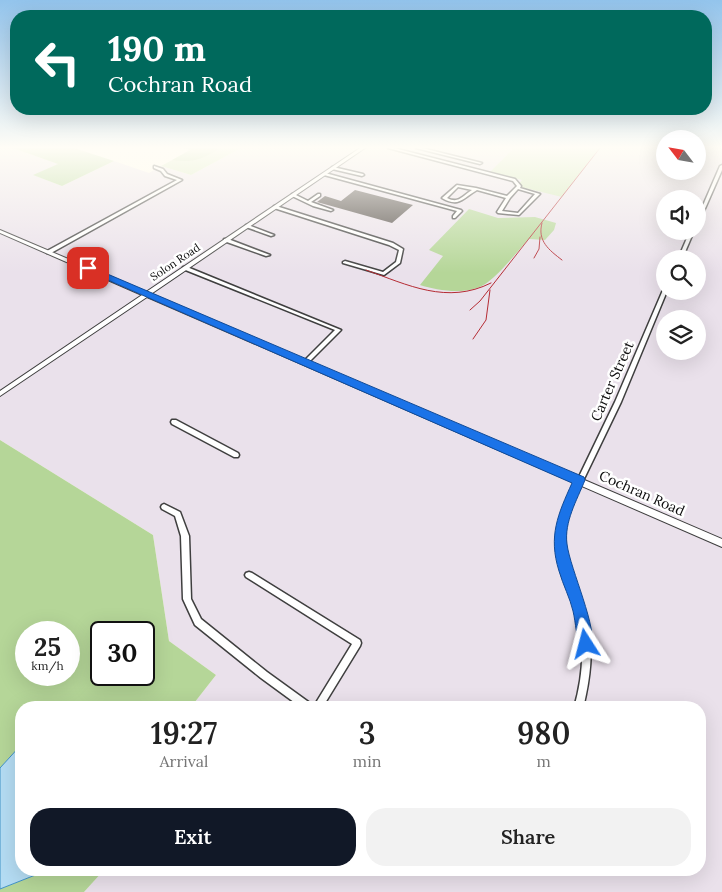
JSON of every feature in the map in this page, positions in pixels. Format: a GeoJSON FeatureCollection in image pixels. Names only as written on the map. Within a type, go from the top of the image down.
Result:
{"type":"FeatureCollection","features":[{"type":"Feature","properties":{"kind":"street"},"geometry":{"type":"LineString","coordinates":[[49,252],[162,190]]}},
{"type":"Feature","properties":{"kind":"street","name":"Solon Road"},"geometry":{"type":"LineString","coordinates":[[0,394],[301,190]]}},
{"type":"Feature","properties":{"kind":"street"},"geometry":{"type":"LineString","coordinates":[[382,190],[460,211],[454,217]]}},
{"type":"Feature","properties":{"kind":"street"},"geometry":{"type":"LineString","coordinates":[[453,190],[444,198],[454,202],[461,201],[473,190]]}},
{"type":"Feature","properties":{"kind":"street"},"geometry":{"type":"LineString","coordinates":[[477,190],[508,197]]}},
{"type":"Feature","properties":{"kind":"street"},"geometry":{"type":"LineString","coordinates":[[515,190],[508,197],[499,212],[519,214],[538,194],[523,190]]}},
{"type":"Feature","properties":{"kind":"street"},"geometry":{"type":"LineString","coordinates":[[706,202],[711,190]]}},
{"type":"Feature","properties":{"kind":"street"},"geometry":{"type":"LineString","coordinates":[[293,195],[331,210]]}},
{"type":"Feature","properties":{"kind":"street"},"geometry":{"type":"LineString","coordinates":[[309,202],[319,195]]}},
{"type":"Feature","properties":{"kind":"street"},"geometry":{"type":"LineString","coordinates":[[275,207],[401,249],[398,263],[384,274],[346,262]]}},
{"type":"Feature","properties":{"kind":"street"},"geometry":{"type":"LineString","coordinates":[[247,226],[272,235]]}},
{"type":"Feature","properties":{"kind":"street","name":"Cochran Road"},"geometry":{"type":"LineString","coordinates":[[0,230],[722,543]]}},
{"type":"Feature","properties":{"kind":"street"},"geometry":{"type":"LineString","coordinates":[[226,240],[268,255]]}},
{"type":"Feature","properties":{"kind":"street"},"geometry":{"type":"LineString","coordinates":[[185,268],[338,330],[306,362]]}},
{"type":"Feature","properties":{"kind":"street","name":"Carter Street"},"geometry":{"type":"LineString","coordinates":[[580,701],[586,675],[586,644],[580,610],[565,570],[560,542],[562,524],[579,480],[618,402],[661,300]]}},
{"type":"Feature","properties":{"kind":"street"},"geometry":{"type":"LineString","coordinates":[[174,422],[236,454]]}},
{"type":"Feature","properties":{"kind":"street"},"geometry":{"type":"LineString","coordinates":[[164,507],[178,514],[185,536],[187,599],[198,622],[264,675],[300,701]]}},
{"type":"Feature","properties":{"kind":"street"},"geometry":{"type":"LineString","coordinates":[[249,575],[357,643],[321,701]]}},
{"type":"Feature","properties":{"kind":"shaded area"},"geometry":{"type":"Polygon","coordinates":[[[0,190],[722,190],[722,892],[84,892],[99,876],[706,876],[706,701],[196,701],[216,675],[169,641],[153,535],[0,440],[0,190]]]}},
{"type":"Feature","properties":{"kind":"green space"},"geometry":{"type":"Polygon","coordinates":[[[532,190],[568,190],[562,197],[532,190]]]}},
{"type":"Feature","properties":{"kind":"green space"},"geometry":{"type":"Polygon","coordinates":[[[469,209],[498,218],[535,217],[556,223],[554,230],[545,240],[529,239],[499,272],[481,286],[464,291],[455,291],[420,285],[443,256],[429,250],[469,209]]]}},
{"type":"Feature","properties":{"kind":"green space"},"geometry":{"type":"Polygon","coordinates":[[[0,440],[153,535],[169,641],[216,675],[196,701],[15,701],[15,752],[0,768],[0,440]]]}},
{"type":"Feature","properties":{"kind":"green space"},"geometry":{"type":"Polygon","coordinates":[[[33,876],[99,876],[84,892],[0,892],[0,889],[33,876]]]}},
{"type":"Feature","properties":{"kind":"water"},"geometry":{"type":"Polygon","coordinates":[[[15,752],[15,876],[33,876],[0,889],[0,768],[15,752]]]}},
{"type":"Feature","properties":{"kind":"building"},"geometry":{"type":"Polygon","coordinates":[[[355,190],[413,205],[392,223],[317,202],[325,196],[341,201],[355,190]]]}},
{"type":"Feature","properties":{"kind":"railway"},"geometry":{"type":"LineString","coordinates":[[470,310],[480,301],[567,190]]}},
{"type":"Feature","properties":{"kind":"railway"},"geometry":{"type":"LineString","coordinates":[[542,223],[541,235],[545,245],[562,260]]}},
{"type":"Feature","properties":{"kind":"railway"},"geometry":{"type":"LineString","coordinates":[[534,258],[539,249],[540,237]]}},
{"type":"Feature","properties":{"kind":"railway"},"geometry":{"type":"LineString","coordinates":[[366,270],[412,287],[443,293],[475,289],[491,283]]}},
{"type":"Feature","properties":{"kind":"railway"},"geometry":{"type":"LineString","coordinates":[[473,339],[486,320],[490,290]]}},
{"type":"Feature","properties":{"kind":"route"},"geometry":{"type":"LineString","coordinates":[[88,268],[579,480],[566,510],[560,542],[565,570],[584,625],[586,644]]}}]}
